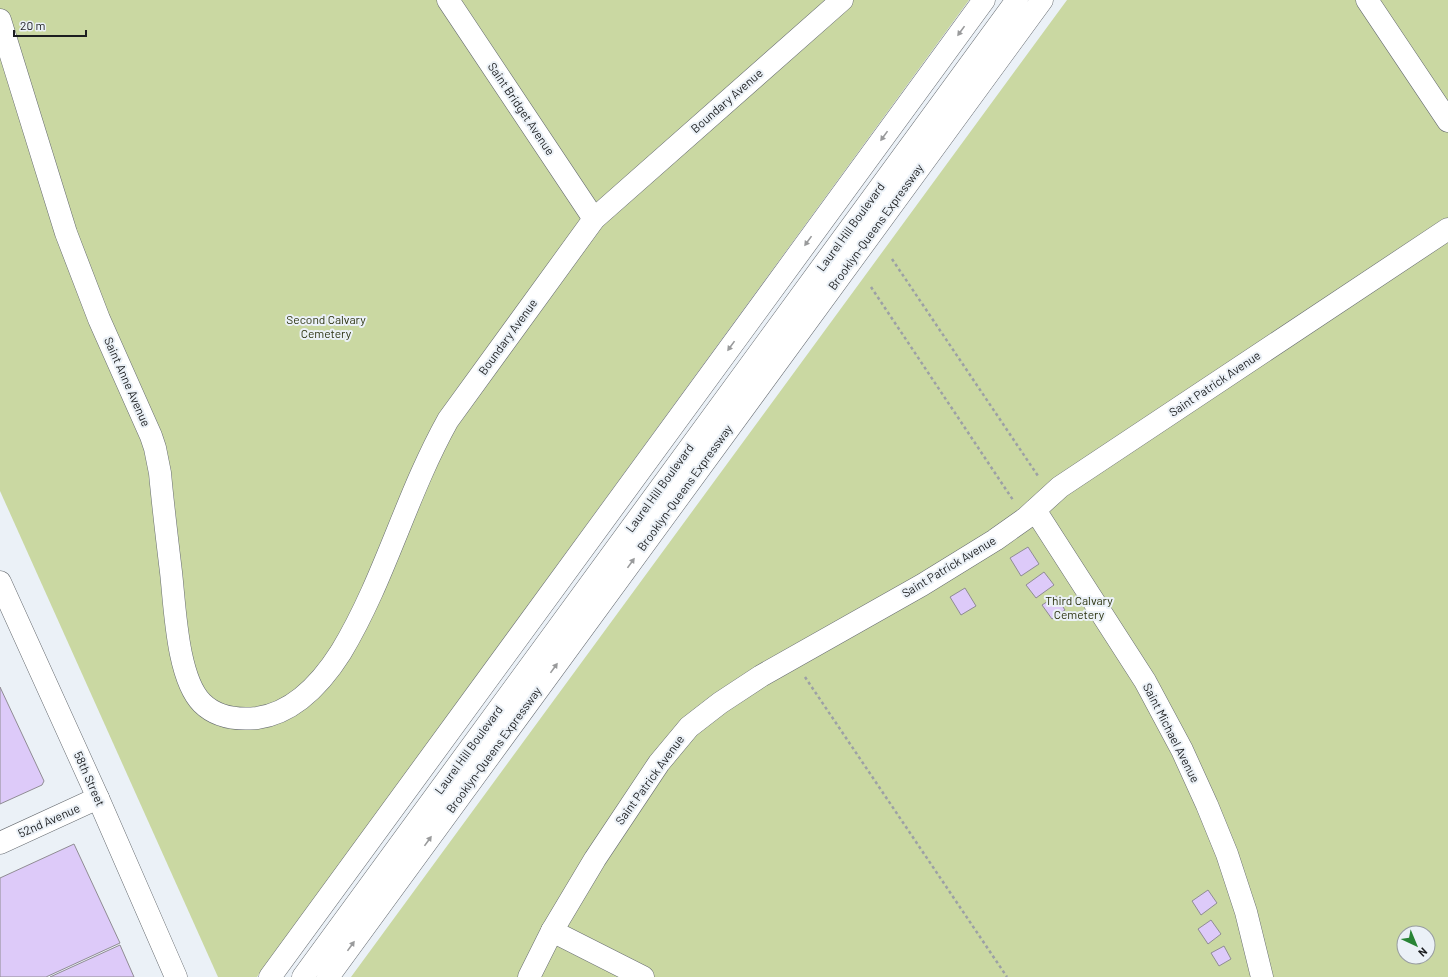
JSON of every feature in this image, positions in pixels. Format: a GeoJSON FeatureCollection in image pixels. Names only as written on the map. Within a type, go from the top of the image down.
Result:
{"type":"FeatureCollection","features":[{"type":"Feature","properties":{"kind":"main road","name":"Saint Bridget Avenue"},"geometry":{"type":"LineString","coordinates":[[448,0],[594,219]]}},
{"type":"Feature","properties":{"kind":"main road","name":"Boundary Avenue"},"geometry":{"type":"LineString","coordinates":[[248,719],[272,714],[295,703],[313,688],[340,654],[362,612],[432,448],[448,420],[594,219],[842,0]]}},
{"type":"Feature","properties":{"kind":"main road"},"geometry":{"type":"LineString","coordinates":[[270,977],[984,0]]}},
{"type":"Feature","properties":{"kind":"main road","name":"Laurel Hill Boulevard"},"geometry":{"type":"LineString","coordinates":[[303,977],[1017,0]]}},
{"type":"Feature","properties":{"kind":"main road","name":"Brooklyn-Queens Expressway"},"geometry":{"type":"LineString","coordinates":[[328,977],[1042,0]]}},
{"type":"Feature","properties":{"kind":"main road"},"geometry":{"type":"LineString","coordinates":[[1367,0],[1448,121]]}},
{"type":"Feature","properties":{"kind":"main road","name":"Saint Anne Avenue"},"geometry":{"type":"LineString","coordinates":[[0,20],[66,234],[99,319],[155,448],[160,473],[178,635],[188,680],[199,699],[215,713],[236,719],[248,719]]}},
{"type":"Feature","properties":{"kind":"main road","name":"Saint Patrick Avenue"},"geometry":{"type":"LineString","coordinates":[[529,977],[552,932],[595,859],[659,763],[679,737],[689,727],[720,703],[792,657],[922,585],[995,540],[1030,514],[1060,487],[1448,229]]}},
{"type":"Feature","properties":{"kind":"main road","name":"Saint Michael Avenue"},"geometry":{"type":"LineString","coordinates":[[1030,514],[1144,681],[1182,750],[1227,854],[1246,912],[1262,977]]}},
{"type":"Feature","properties":{"kind":"main road","name":"58th Street"},"geometry":{"type":"LineString","coordinates":[[0,582],[98,798],[176,977]]}},
{"type":"Feature","properties":{"kind":"main road","name":"52nd Avenue"},"geometry":{"type":"LineString","coordinates":[[0,843],[98,798]]}},
{"type":"Feature","properties":{"kind":"main road"},"geometry":{"type":"LineString","coordinates":[[552,932],[643,977]]}},
{"type":"Feature","properties":{"kind":"path"},"geometry":{"type":"LineString","coordinates":[[892,259],[1051,495]]}},
{"type":"Feature","properties":{"kind":"path"},"geometry":{"type":"LineString","coordinates":[[871,287],[1030,514]]}},
{"type":"Feature","properties":{"kind":"path"},"geometry":{"type":"LineString","coordinates":[[792,657],[1007,977]]}},
{"type":"Feature","properties":{"kind":"green space","name":"Second Calvary Cemetery"},"geometry":{"type":"Polygon","coordinates":[[[0,0],[969,0],[257,977],[218,977],[0,491],[0,0]]]}},
{"type":"Feature","properties":{"kind":"green space","name":"Third Calvary Cemetery"},"geometry":{"type":"Polygon","coordinates":[[[1067,0],[1448,0],[1448,977],[351,977],[1067,0]]]}},
{"type":"Feature","properties":{"kind":"building"},"geometry":{"type":"Polygon","coordinates":[[[1028,547],[1039,564],[1021,576],[1010,558],[1028,547]]]}},
{"type":"Feature","properties":{"kind":"building"},"geometry":{"type":"Polygon","coordinates":[[[1044,572],[1054,585],[1036,598],[1026,585],[1044,572]]]}},
{"type":"Feature","properties":{"kind":"building"},"geometry":{"type":"Polygon","coordinates":[[[965,588],[976,606],[961,615],[950,597],[965,588]]]}},
{"type":"Feature","properties":{"kind":"building"},"geometry":{"type":"Polygon","coordinates":[[[1056,596],[1065,610],[1052,619],[1042,605],[1056,596]]]}},
{"type":"Feature","properties":{"kind":"building"},"geometry":{"type":"Polygon","coordinates":[[[0,687],[44,781],[42,785],[0,804],[0,687]]]}},
{"type":"Feature","properties":{"kind":"building"},"geometry":{"type":"Polygon","coordinates":[[[74,844],[120,943],[46,977],[0,977],[0,878],[74,844]]]}},
{"type":"Feature","properties":{"kind":"building"},"geometry":{"type":"Polygon","coordinates":[[[1208,890],[1217,903],[1201,915],[1192,901],[1208,890]]]}},
{"type":"Feature","properties":{"kind":"building"},"geometry":{"type":"Polygon","coordinates":[[[1211,920],[1221,934],[1208,944],[1198,929],[1211,920]]]}},
{"type":"Feature","properties":{"kind":"building"},"geometry":{"type":"Polygon","coordinates":[[[120,945],[134,977],[50,977],[120,945]]]}},
{"type":"Feature","properties":{"kind":"building"},"geometry":{"type":"Polygon","coordinates":[[[1224,946],[1231,959],[1219,966],[1211,953],[1224,946]]]}}]}
